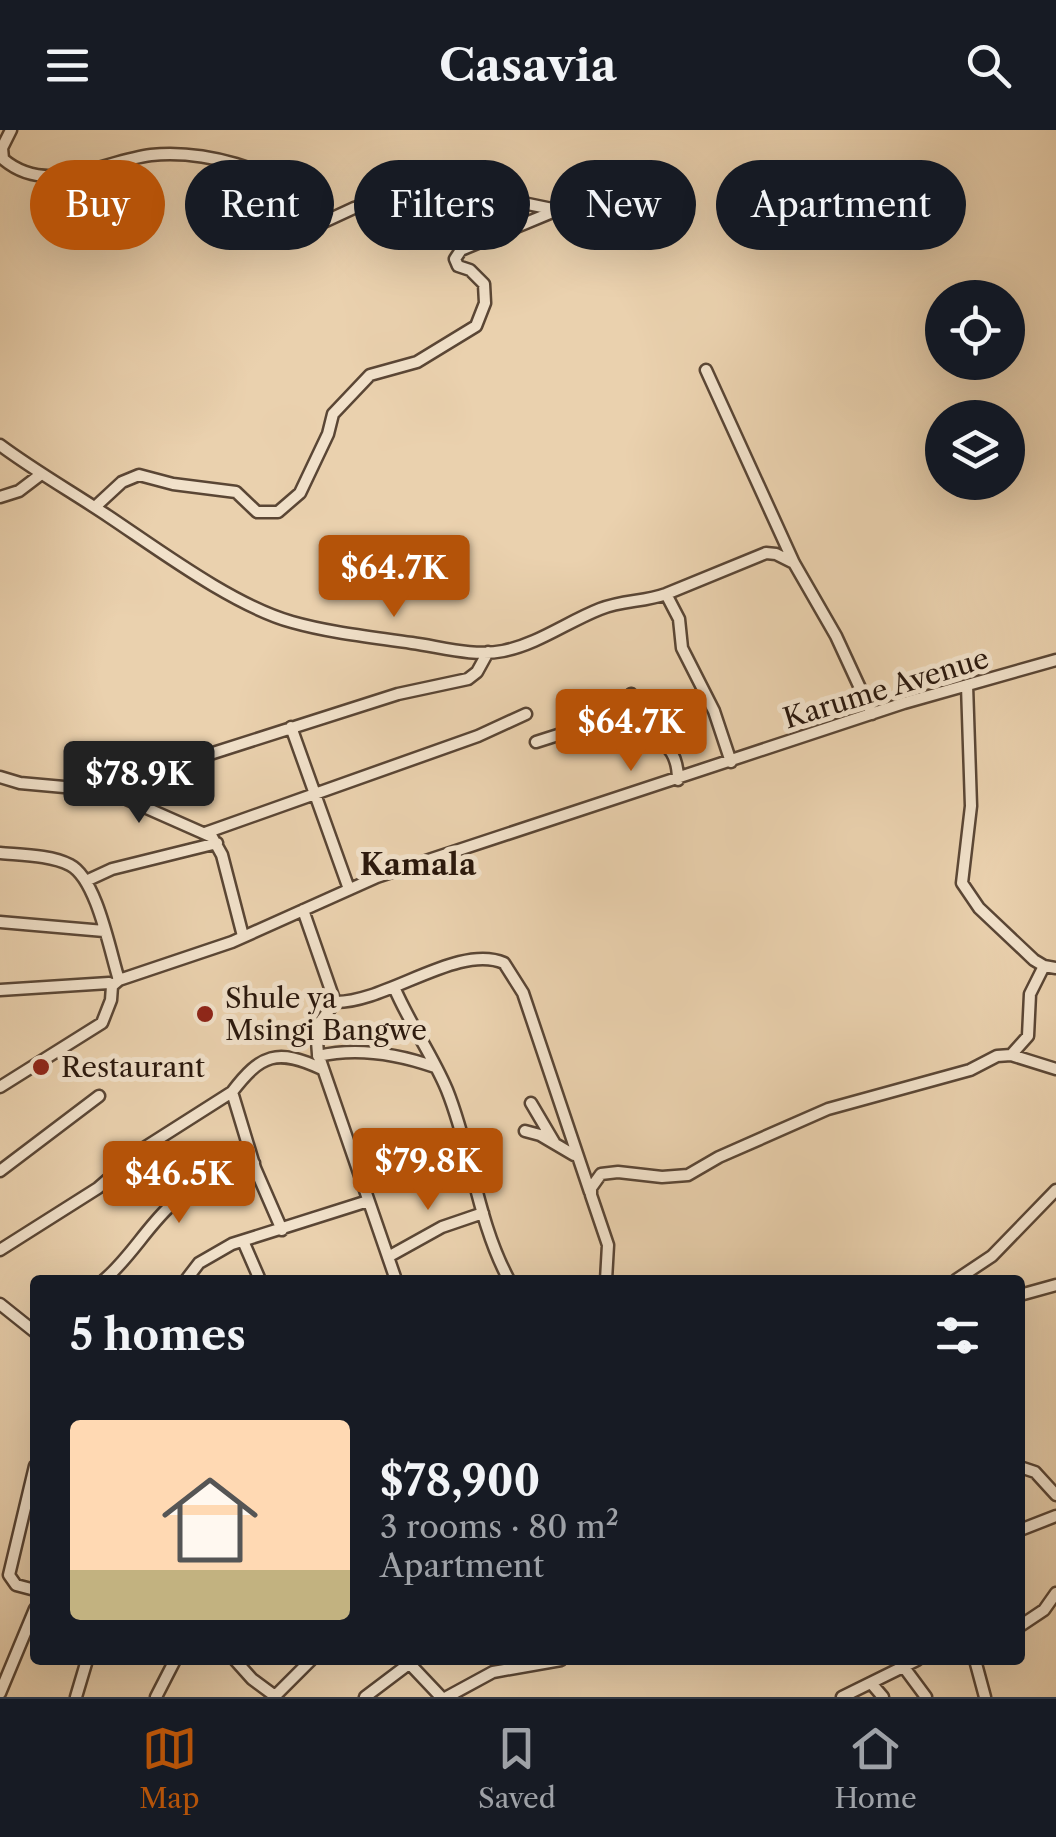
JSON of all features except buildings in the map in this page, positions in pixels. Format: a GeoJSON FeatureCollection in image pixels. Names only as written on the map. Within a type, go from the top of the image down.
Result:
{"type":"FeatureCollection","features":[{"type":"Feature","properties":{"kind":"street"},"geometry":{"type":"LineString","coordinates":[[11,130],[2,148],[4,159],[41,176],[62,176],[154,155],[186,154],[245,166],[276,186],[295,232],[392,197],[550,209]]}},
{"type":"Feature","properties":{"kind":"street"},"geometry":{"type":"LineString","coordinates":[[95,507],[122,482],[139,475],[236,492],[257,512],[278,512],[300,494],[328,434],[333,414],[370,376],[417,362],[476,326],[485,304],[484,284],[470,270],[458,266],[455,259],[461,250],[550,213]]}},
{"type":"Feature","properties":{"kind":"street"},"geometry":{"type":"LineString","coordinates":[[706,370],[794,563],[836,636],[872,714]]}},
{"type":"Feature","properties":{"kind":"street"},"geometry":{"type":"LineString","coordinates":[[0,445],[40,475],[230,594],[291,622],[372,638],[488,652],[534,642],[590,613],[626,600],[653,599],[766,553],[794,563]]}},
{"type":"Feature","properties":{"kind":"street"},"geometry":{"type":"LineString","coordinates":[[0,497],[20,491],[40,475]]}},
{"type":"Feature","properties":{"kind":"street"},"geometry":{"type":"LineString","coordinates":[[666,594],[679,619],[682,648],[708,700],[731,762]]}},
{"type":"Feature","properties":{"kind":"street"},"geometry":{"type":"LineString","coordinates":[[210,754],[398,694],[468,679],[477,672],[488,652]]}},
{"type":"Feature","properties":{"kind":"street","name":"Karume Avenue"},"geometry":{"type":"LineString","coordinates":[[0,990],[115,983],[224,945],[377,877],[872,714],[1056,660]]}},
{"type":"Feature","properties":{"kind":"street"},"geometry":{"type":"LineString","coordinates":[[967,685],[971,806],[962,883],[979,908],[1050,967],[1030,994],[1028,1036],[1011,1054]]}},
{"type":"Feature","properties":{"kind":"street"},"geometry":{"type":"LineString","coordinates":[[631,694],[633,720],[670,748],[678,766],[678,780]]}},
{"type":"Feature","properties":{"kind":"street"},"geometry":{"type":"LineString","coordinates":[[536,742],[580,728],[596,718],[633,720],[708,700]]}},
{"type":"Feature","properties":{"kind":"street"},"geometry":{"type":"LineString","coordinates":[[205,833],[478,736],[526,714]]}},
{"type":"Feature","properties":{"kind":"street"},"geometry":{"type":"LineString","coordinates":[[291,727],[349,890]]}},
{"type":"Feature","properties":{"kind":"street"},"geometry":{"type":"LineString","coordinates":[[1,779],[108,792],[205,833],[218,844],[243,936]]}},
{"type":"Feature","properties":{"kind":"street"},"geometry":{"type":"LineString","coordinates":[[86,882],[112,869],[218,844]]}},
{"type":"Feature","properties":{"kind":"street"},"geometry":{"type":"LineString","coordinates":[[0,853],[63,863],[80,872],[104,931],[115,983],[102,1024],[0,1088]]}},
{"type":"Feature","properties":{"kind":"street"},"geometry":{"type":"LineString","coordinates":[[303,910],[335,1002]]}},
{"type":"Feature","properties":{"kind":"street"},"geometry":{"type":"LineString","coordinates":[[0,922],[104,931]]}},
{"type":"Feature","properties":{"kind":"street"},"geometry":{"type":"LineString","coordinates":[[394,1275],[318,1056],[316,1028],[335,1002],[365,998],[453,964],[486,958],[504,963],[522,994],[608,1245],[606,1275]]}},
{"type":"Feature","properties":{"kind":"street"},"geometry":{"type":"LineString","coordinates":[[394,987],[450,1098],[494,1251],[506,1275]]}},
{"type":"Feature","properties":{"kind":"street"},"geometry":{"type":"LineString","coordinates":[[318,1056],[366,1052],[406,1058],[435,1068]]}},
{"type":"Feature","properties":{"kind":"street"},"geometry":{"type":"LineString","coordinates":[[525,1131],[608,1172],[662,1177],[688,1174],[828,1109],[970,1070],[991,1058],[1011,1054],[1056,1068]]}},
{"type":"Feature","properties":{"kind":"street"},"geometry":{"type":"LineString","coordinates":[[0,1250],[98,1188],[144,1148],[232,1092],[251,1068],[272,1059],[298,1057],[322,1068]]}},
{"type":"Feature","properties":{"kind":"street"},"geometry":{"type":"LineString","coordinates":[[232,1092],[254,1163],[282,1230]]}},
{"type":"Feature","properties":{"kind":"street"},"geometry":{"type":"LineString","coordinates":[[0,1171],[99,1096]]}},
{"type":"Feature","properties":{"kind":"street"},"geometry":{"type":"LineString","coordinates":[[531,1103],[554,1143]]}},
{"type":"Feature","properties":{"kind":"street"},"geometry":{"type":"LineString","coordinates":[[108,1275],[183,1196],[208,1180],[254,1163]]}},
{"type":"Feature","properties":{"kind":"street"},"geometry":{"type":"LineString","coordinates":[[592,1198],[591,1188],[596,1179],[608,1172]]}},
{"type":"Feature","properties":{"kind":"street"},"geometry":{"type":"LineString","coordinates":[[964,1275],[992,1256],[1056,1190]]}},
{"type":"Feature","properties":{"kind":"street"},"geometry":{"type":"LineString","coordinates":[[190,1275],[198,1263],[243,1241],[368,1200]]}},
{"type":"Feature","properties":{"kind":"street"},"geometry":{"type":"LineString","coordinates":[[388,1257],[442,1227],[483,1213]]}},
{"type":"Feature","properties":{"kind":"street"},"geometry":{"type":"LineString","coordinates":[[243,1241],[258,1275]]}},
{"type":"Feature","properties":{"kind":"street"},"geometry":{"type":"LineString","coordinates":[[1025,1294],[1056,1285]]}},
{"type":"Feature","properties":{"kind":"street"},"geometry":{"type":"LineString","coordinates":[[0,1304],[30,1328]]}},
{"type":"Feature","properties":{"kind":"street"},"geometry":{"type":"LineString","coordinates":[[1025,1469],[1035,1472],[1056,1494]]}},
{"type":"Feature","properties":{"kind":"street"},"geometry":{"type":"LineString","coordinates":[[30,1485],[4,1579],[30,1589]]}},
{"type":"Feature","properties":{"kind":"street"},"geometry":{"type":"LineString","coordinates":[[1025,1528],[1056,1516]]}},
{"type":"Feature","properties":{"kind":"street"},"geometry":{"type":"LineString","coordinates":[[1025,1620],[1044,1610],[1056,1593]]}},
{"type":"Feature","properties":{"kind":"street"},"geometry":{"type":"LineString","coordinates":[[0,1692],[30,1621]]}},
{"type":"Feature","properties":{"kind":"street"},"geometry":{"type":"LineString","coordinates":[[76,1697],[86,1665]]}},
{"type":"Feature","properties":{"kind":"street"},"geometry":{"type":"LineString","coordinates":[[156,1697],[172,1665]]}},
{"type":"Feature","properties":{"kind":"street"},"geometry":{"type":"LineString","coordinates":[[239,1665],[275,1696],[307,1665]]}},
{"type":"Feature","properties":{"kind":"street"},"geometry":{"type":"LineString","coordinates":[[365,1697],[404,1665]]}},
{"type":"Feature","properties":{"kind":"street"},"geometry":{"type":"LineString","coordinates":[[411,1665],[444,1697],[493,1672],[533,1665]]}},
{"type":"Feature","properties":{"kind":"street"},"geometry":{"type":"LineString","coordinates":[[976,1665],[985,1697]]}},
{"type":"Feature","properties":{"kind":"street"},"geometry":{"type":"LineString","coordinates":[[842,1697],[903,1666],[926,1697]]}},
{"type":"Feature","properties":{"kind":"street"},"geometry":{"type":"LineString","coordinates":[[871,1683],[884,1697]]}},
{"type":"Feature","properties":{"kind":"place","name":"Shule ya Msingi Bangwe"},"geometry":{"type":"Point","coordinates":[205,1014]}},
{"type":"Feature","properties":{"kind":"place","name":"Restaurant"},"geometry":{"type":"Point","coordinates":[41,1067]}},
{"type":"Feature","properties":{"kind":"district","name":"Kamala"},"geometry":{"type":"Point","coordinates":[418,865]}}]}
